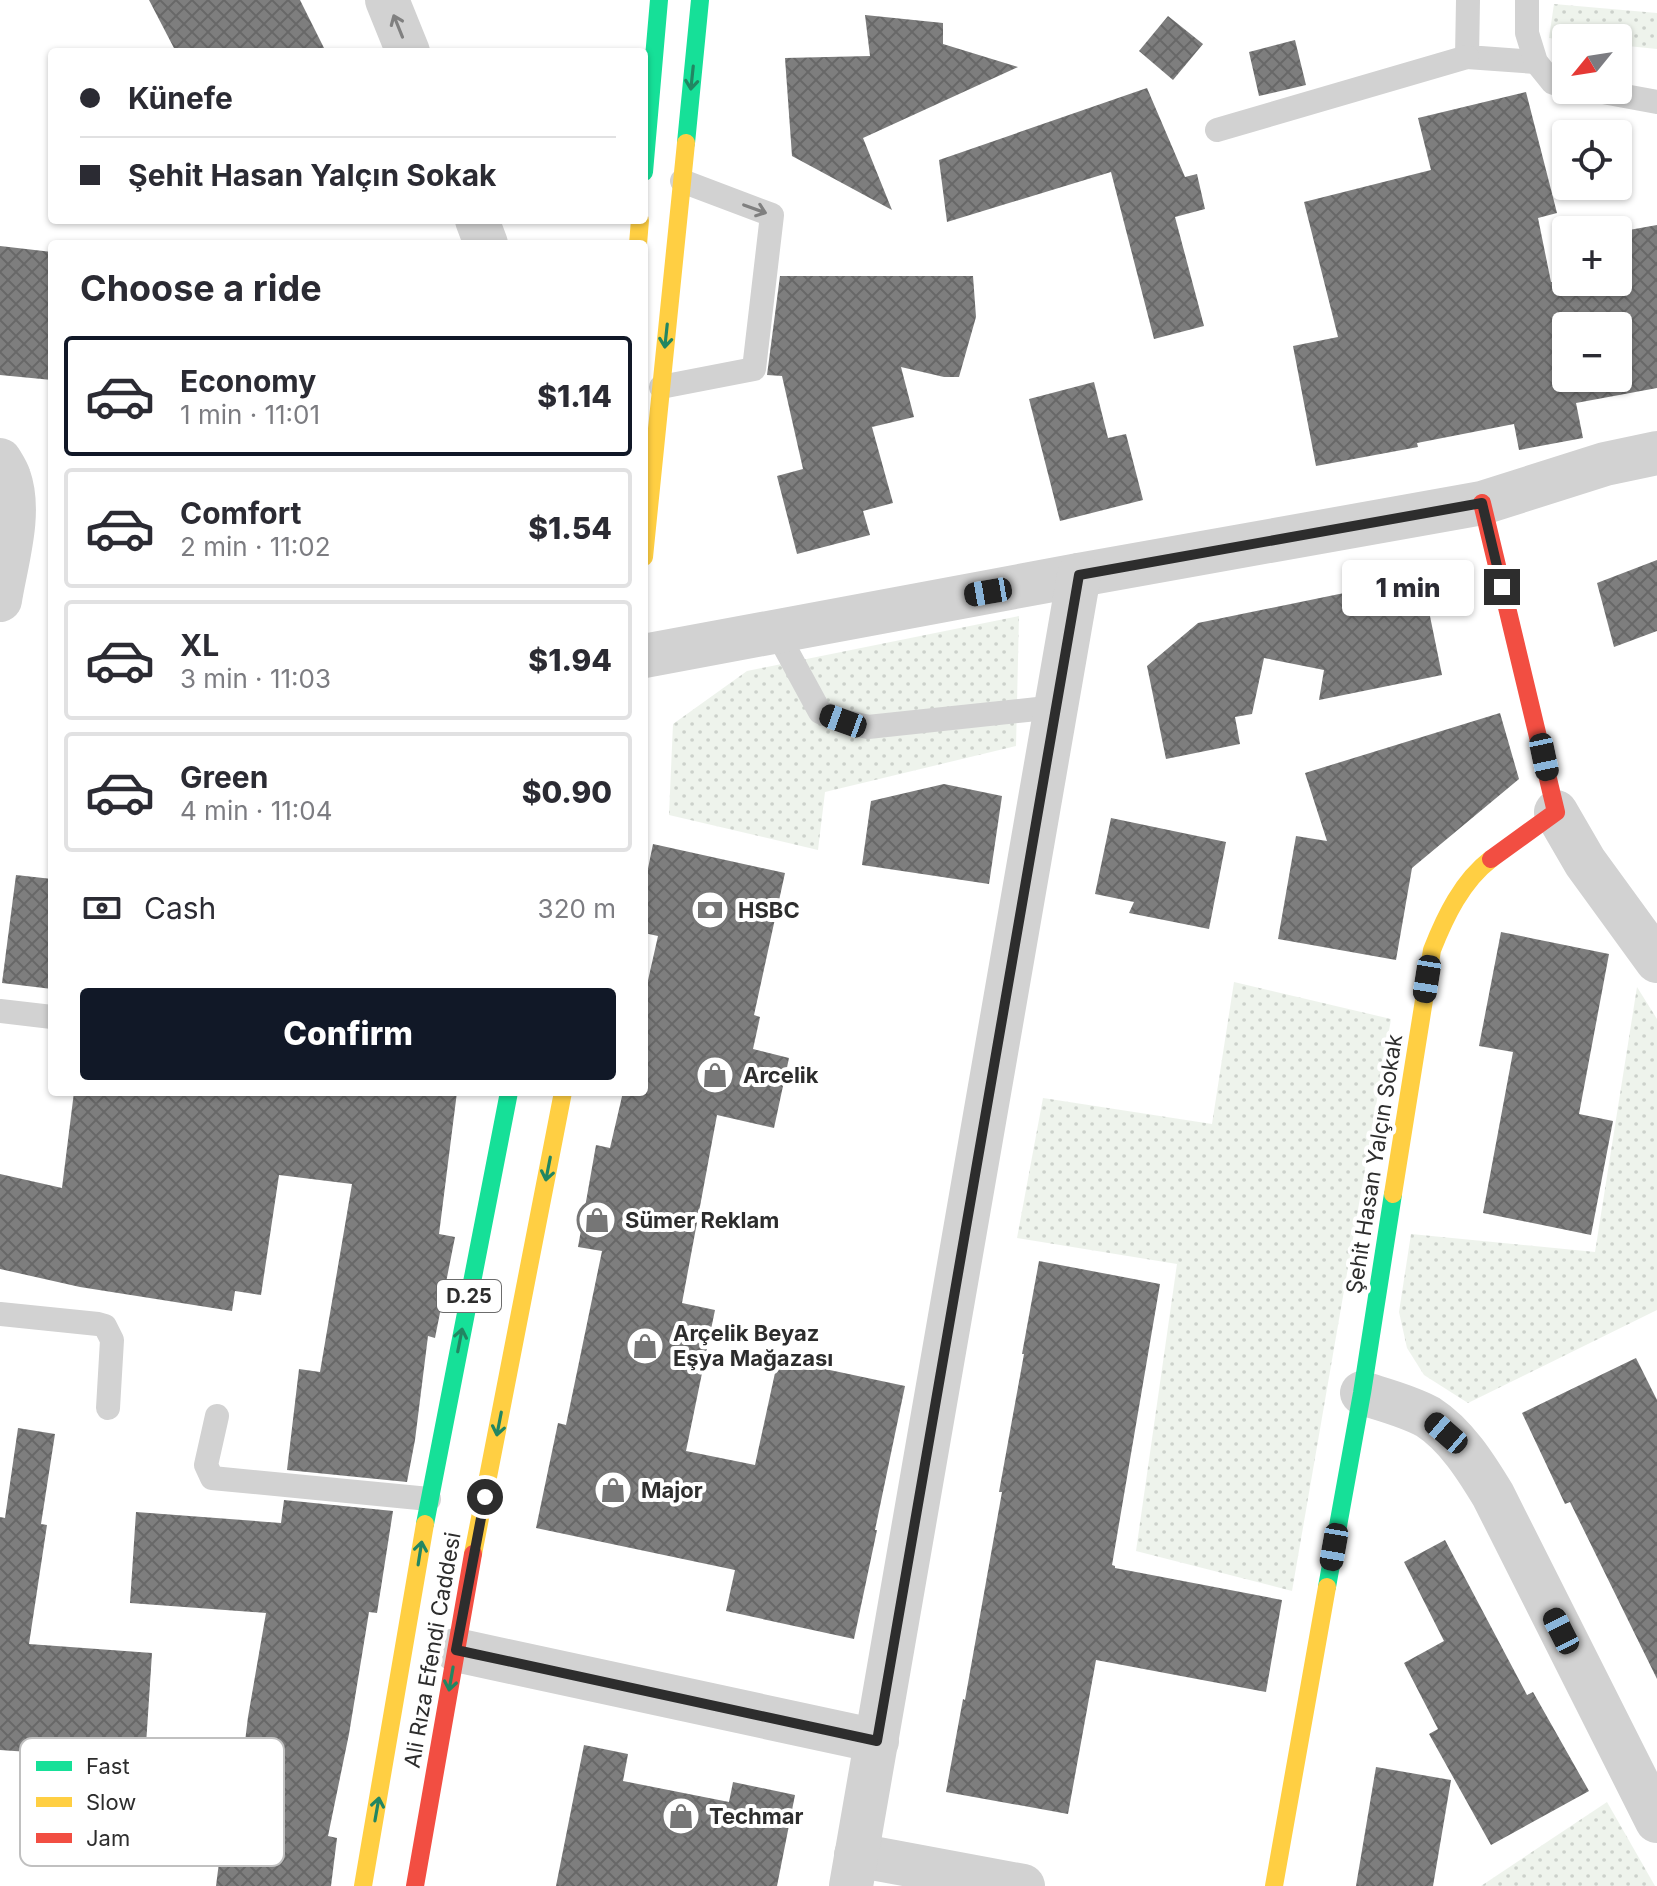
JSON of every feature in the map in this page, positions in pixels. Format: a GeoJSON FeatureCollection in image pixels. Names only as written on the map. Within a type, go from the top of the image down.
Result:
{"type":"FeatureCollection","features":[{"type":"Feature","properties":{"kind":"main road"},"geometry":{"type":"LineString","coordinates":[[648,126],[659,0]]}},
{"type":"Feature","properties":{"kind":"main road"},"geometry":{"type":"LineString","coordinates":[[648,517],[700,0]]}},
{"type":"Feature","properties":{"kind":"main road"},"geometry":{"type":"LineString","coordinates":[[1482,503],[1556,812]]}},
{"type":"Feature","properties":{"kind":"main road","name":"Şehit Hasan Yalçın Sokak"},"geometry":{"type":"LineString","coordinates":[[1274,1886],[1362,1393],[1432,950],[1443,921],[1481,867],[1556,812]]}},
{"type":"Feature","properties":{"kind":"main road","name":"Ali Rıza Efendi Caddesi"},"geometry":{"type":"LineString","coordinates":[[363,1886],[429,1499],[508,1096]]}},
{"type":"Feature","properties":{"kind":"main road","name":"Ali Rıza Efendi Caddesi"},"geometry":{"type":"LineString","coordinates":[[415,1886],[456,1650],[562,1096]]}},
{"type":"Feature","properties":{"kind":"street"},"geometry":{"type":"LineString","coordinates":[[387,0],[406,48]]}},
{"type":"Feature","properties":{"kind":"street"},"geometry":{"type":"LineString","coordinates":[[648,655],[1482,503],[1605,464],[1657,453]]}},
{"type":"Feature","properties":{"kind":"street"},"geometry":{"type":"LineString","coordinates":[[0,460],[9,476],[14,517],[0,600]]}},
{"type":"Feature","properties":{"kind":"street"},"geometry":{"type":"LineString","coordinates":[[1023,1886],[854,1871],[1079,575]]}},
{"type":"Feature","properties":{"kind":"street"},"geometry":{"type":"LineString","coordinates":[[1556,812],[1585,862],[1657,961]]}},
{"type":"Feature","properties":{"kind":"street"},"geometry":{"type":"LineString","coordinates":[[1362,1393],[1430,1419],[1464,1451],[1478,1470],[1657,1821]]}},
{"type":"Feature","properties":{"kind":"street"},"geometry":{"type":"LineString","coordinates":[[456,1650],[877,1741]]}},
{"type":"Feature","properties":{"kind":"lane"},"geometry":{"type":"LineString","coordinates":[[1467,57],[1468,0]]}},
{"type":"Feature","properties":{"kind":"lane"},"geometry":{"type":"LineString","coordinates":[[1527,0],[1527,33],[1536,62],[1552,82]]}},
{"type":"Feature","properties":{"kind":"lane"},"geometry":{"type":"LineString","coordinates":[[1217,130],[1467,57],[1536,62]]}},
{"type":"Feature","properties":{"kind":"lane"},"geometry":{"type":"LineString","coordinates":[[1632,97],[1657,102]]}},
{"type":"Feature","properties":{"kind":"lane"},"geometry":{"type":"LineString","coordinates":[[661,387],[754,369],[772,215],[682,181]]}},
{"type":"Feature","properties":{"kind":"lane"},"geometry":{"type":"LineString","coordinates":[[776,631],[820,712],[843,721],[868,727],[1056,707]]}},
{"type":"Feature","properties":{"kind":"lane"},"geometry":{"type":"LineString","coordinates":[[0,1011],[48,1017]]}},
{"type":"Feature","properties":{"kind":"lane"},"geometry":{"type":"LineString","coordinates":[[0,1314],[105,1326],[112,1340],[108,1408]]}},
{"type":"Feature","properties":{"kind":"lane"},"geometry":{"type":"LineString","coordinates":[[217,1416],[206,1465],[212,1478],[429,1499]]}},
{"type":"Feature","properties":{"kind":"shaded area"},"geometry":{"type":"Polygon","coordinates":[[[1554,4],[1657,13],[1657,49],[1632,46],[1632,24],[1552,24],[1552,38],[1549,38],[1554,4]]]}},
{"type":"Feature","properties":{"kind":"shaded area"},"geometry":{"type":"Polygon","coordinates":[[[1019,616],[1016,746],[825,792],[818,850],[669,815],[673,724],[747,671],[1019,616]]]}},
{"type":"Feature","properties":{"kind":"shaded area"},"geometry":{"type":"Polygon","coordinates":[[[1234,982],[1391,1019],[1292,1591],[1136,1551],[1177,1264],[1017,1238],[1043,1098],[1212,1124],[1234,982]]]}},
{"type":"Feature","properties":{"kind":"shaded area"},"geometry":{"type":"Polygon","coordinates":[[[1637,987],[1657,1019],[1657,1310],[1468,1403],[1424,1375],[1407,1348],[1399,1312],[1411,1234],[1595,1252],[1637,987]]]}},
{"type":"Feature","properties":{"kind":"shaded area"},"geometry":{"type":"Polygon","coordinates":[[[1607,1802],[1655,1886],[1481,1886],[1607,1802]]]}},
{"type":"Feature","properties":{"kind":"building"},"geometry":{"type":"Polygon","coordinates":[[[149,0],[300,0],[324,48],[174,48],[149,0]]]}},
{"type":"Feature","properties":{"kind":"building"},"geometry":{"type":"Polygon","coordinates":[[[865,15],[943,23],[943,44],[1018,67],[863,138],[892,210],[792,156],[785,58],[870,56],[865,15]]]}},
{"type":"Feature","properties":{"kind":"building"},"geometry":{"type":"Polygon","coordinates":[[[1168,16],[1203,44],[1173,80],[1139,51],[1168,16]]]}},
{"type":"Feature","properties":{"kind":"building"},"geometry":{"type":"Polygon","coordinates":[[[1295,40],[1306,85],[1259,96],[1249,52],[1295,40]]]}},
{"type":"Feature","properties":{"kind":"building"},"geometry":{"type":"Polygon","coordinates":[[[1147,88],[1185,177],[1197,174],[1205,209],[1175,217],[1204,326],[1154,339],[1111,172],[947,222],[939,160],[1147,88]]]}},
{"type":"Feature","properties":{"kind":"building"},"geometry":{"type":"Polygon","coordinates":[[[1526,92],[1557,213],[1538,218],[1552,282],[1552,296],[1632,296],[1632,229],[1657,225],[1657,388],[1576,403],[1583,438],[1519,450],[1514,424],[1417,443],[1418,447],[1316,466],[1293,346],[1338,337],[1304,202],[1431,170],[1418,118],[1526,92]]]}},
{"type":"Feature","properties":{"kind":"building"},"geometry":{"type":"Polygon","coordinates":[[[0,246],[48,252],[48,380],[0,375],[0,246]]]}},
{"type":"Feature","properties":{"kind":"building"},"geometry":{"type":"Polygon","coordinates":[[[780,276],[973,276],[976,317],[959,377],[944,377],[901,367],[914,417],[872,427],[893,503],[863,511],[870,535],[797,554],[777,476],[803,469],[782,376],[767,375],[780,276]]]}},
{"type":"Feature","properties":{"kind":"building"},"geometry":{"type":"Polygon","coordinates":[[[1094,382],[1108,438],[1126,434],[1143,500],[1060,521],[1029,399],[1094,382]]]}},
{"type":"Feature","properties":{"kind":"building"},"geometry":{"type":"Polygon","coordinates":[[[1657,560],[1657,631],[1614,647],[1597,583],[1657,560]]]}},
{"type":"Feature","properties":{"kind":"building"},"geometry":{"type":"Polygon","coordinates":[[[1422,577],[1442,675],[1319,700],[1324,670],[1264,658],[1252,714],[1235,717],[1240,744],[1166,759],[1147,666],[1198,623],[1422,577]]]}},
{"type":"Feature","properties":{"kind":"building"},"geometry":{"type":"Polygon","coordinates":[[[1500,713],[1519,779],[1412,868],[1396,960],[1278,939],[1296,836],[1327,841],[1305,773],[1500,713]]]}},
{"type":"Feature","properties":{"kind":"building"},"geometry":{"type":"Polygon","coordinates":[[[944,784],[1002,796],[989,884],[862,865],[871,801],[944,784]]]}},
{"type":"Feature","properties":{"kind":"building"},"geometry":{"type":"Polygon","coordinates":[[[1111,818],[1226,842],[1209,929],[1129,913],[1134,902],[1095,894],[1111,818]]]}},
{"type":"Feature","properties":{"kind":"building"},"geometry":{"type":"Polygon","coordinates":[[[653,844],[785,873],[754,1015],[760,1017],[753,1049],[789,1058],[774,1128],[717,1115],[682,1303],[715,1310],[686,1451],[755,1465],[778,1359],[905,1386],[854,1639],[726,1611],[735,1570],[536,1528],[558,1423],[566,1425],[602,1251],[578,1247],[596,1145],[610,1148],[622,1096],[648,1096],[648,980],[658,936],[648,934],[648,868],[653,844]]]}},
{"type":"Feature","properties":{"kind":"building"},"geometry":{"type":"Polygon","coordinates":[[[16,875],[48,879],[48,989],[2,983],[16,875]]]}},
{"type":"Feature","properties":{"kind":"building"},"geometry":{"type":"Polygon","coordinates":[[[1501,932],[1609,954],[1579,1114],[1613,1121],[1591,1235],[1483,1213],[1513,1052],[1479,1046],[1501,932]]]}},
{"type":"Feature","properties":{"kind":"building"},"geometry":{"type":"Polygon","coordinates":[[[74,1096],[456,1096],[439,1234],[455,1237],[435,1338],[428,1336],[407,1482],[287,1470],[299,1369],[320,1372],[352,1184],[279,1175],[261,1295],[235,1291],[232,1311],[80,1287],[0,1269],[0,1174],[62,1188],[74,1096]]]}},
{"type":"Feature","properties":{"kind":"building"},"geometry":{"type":"Polygon","coordinates":[[[1039,1261],[1160,1284],[1112,1565],[1282,1600],[1266,1692],[1096,1660],[1068,1814],[946,1792],[1002,1492],[999,1492],[1039,1261]]]}},
{"type":"Feature","properties":{"kind":"building"},"geometry":{"type":"Polygon","coordinates":[[[1636,1358],[1657,1400],[1657,1679],[1570,1502],[1565,1504],[1522,1413],[1636,1358]]]}},
{"type":"Feature","properties":{"kind":"building"},"geometry":{"type":"Polygon","coordinates":[[[18,1428],[55,1434],[41,1524],[47,1525],[29,1644],[152,1653],[146,1738],[20,1738],[20,1751],[0,1750],[0,1517],[5,1518],[18,1428]]]}},
{"type":"Feature","properties":{"kind":"building"},"geometry":{"type":"Polygon","coordinates":[[[284,1500],[393,1511],[377,1613],[369,1612],[328,1836],[337,1838],[331,1886],[216,1886],[219,1866],[284,1866],[284,1738],[245,1738],[266,1613],[130,1603],[136,1512],[281,1523],[284,1500]]]}},
{"type":"Feature","properties":{"kind":"building"},"geometry":{"type":"Polygon","coordinates":[[[1445,1540],[1527,1695],[1533,1692],[1589,1791],[1491,1845],[1429,1734],[1438,1729],[1404,1663],[1444,1641],[1404,1562],[1445,1540]]]}},
{"type":"Feature","properties":{"kind":"building","name":"Techmar"},"geometry":{"type":"Polygon","coordinates":[[[584,1745],[628,1754],[623,1781],[729,1802],[733,1782],[795,1795],[777,1886],[556,1886],[584,1745]]]}},
{"type":"Feature","properties":{"kind":"building"},"geometry":{"type":"Polygon","coordinates":[[[1376,1767],[1451,1780],[1433,1886],[1356,1886],[1376,1767]]]}},
{"type":"Feature","properties":{"kind":"traffic: fast"},"geometry":{"type":"LineString","coordinates":[[648,126],[659,0]]}},
{"type":"Feature","properties":{"kind":"traffic: fast"},"geometry":{"type":"LineString","coordinates":[[686,143],[700,0]]}},
{"type":"Feature","properties":{"kind":"traffic: fast"},"geometry":{"type":"LineString","coordinates":[[425,1524],[508,1096]]}},
{"type":"Feature","properties":{"kind":"traffic: fast"},"geometry":{"type":"LineString","coordinates":[[1327,1587],[1393,1194]]}},
{"type":"Feature","properties":{"kind":"traffic: slow"},"geometry":{"type":"LineString","coordinates":[[648,518],[686,143]]}},
{"type":"Feature","properties":{"kind":"traffic: slow"},"geometry":{"type":"LineString","coordinates":[[638,240],[640,224]]}},
{"type":"Feature","properties":{"kind":"traffic: slow"},"geometry":{"type":"LineString","coordinates":[[1393,1194],[1432,950],[1463,889],[1491,859]]}},
{"type":"Feature","properties":{"kind":"traffic: slow"},"geometry":{"type":"LineString","coordinates":[[473,1554],[562,1096]]}},
{"type":"Feature","properties":{"kind":"traffic: slow"},"geometry":{"type":"LineString","coordinates":[[363,1886],[425,1524]]}},
{"type":"Feature","properties":{"kind":"traffic: slow"},"geometry":{"type":"LineString","coordinates":[[1274,1886],[1327,1587]]}},
{"type":"Feature","properties":{"kind":"traffic: jam"},"geometry":{"type":"LineString","coordinates":[[1482,503],[1556,812],[1491,859]]}},
{"type":"Feature","properties":{"kind":"traffic: jam"},"geometry":{"type":"LineString","coordinates":[[415,1886],[473,1554]]}},
{"type":"Feature","properties":{"kind":"place","name":"HSBC"},"geometry":{"type":"Point","coordinates":[710,910]}},
{"type":"Feature","properties":{"kind":"place","name":"Arcelik"},"geometry":{"type":"Point","coordinates":[715,1075]}},
{"type":"Feature","properties":{"kind":"place","name":"Sümer Reklam"},"geometry":{"type":"Point","coordinates":[597,1220]}},
{"type":"Feature","properties":{"kind":"place","name":"Arçelik Beyaz Eşya Mağazası"},"geometry":{"type":"Point","coordinates":[645,1346]}},
{"type":"Feature","properties":{"kind":"place","name":"Major"},"geometry":{"type":"Point","coordinates":[613,1490]}},
{"type":"Feature","properties":{"kind":"place","name":"Techmar"},"geometry":{"type":"Point","coordinates":[681,1816]}},
{"type":"Feature","properties":{"kind":"route"},"geometry":{"type":"LineString","coordinates":[[485,1497],[456,1650],[877,1741],[1079,575],[1482,503],[1502,587]]}}]}
